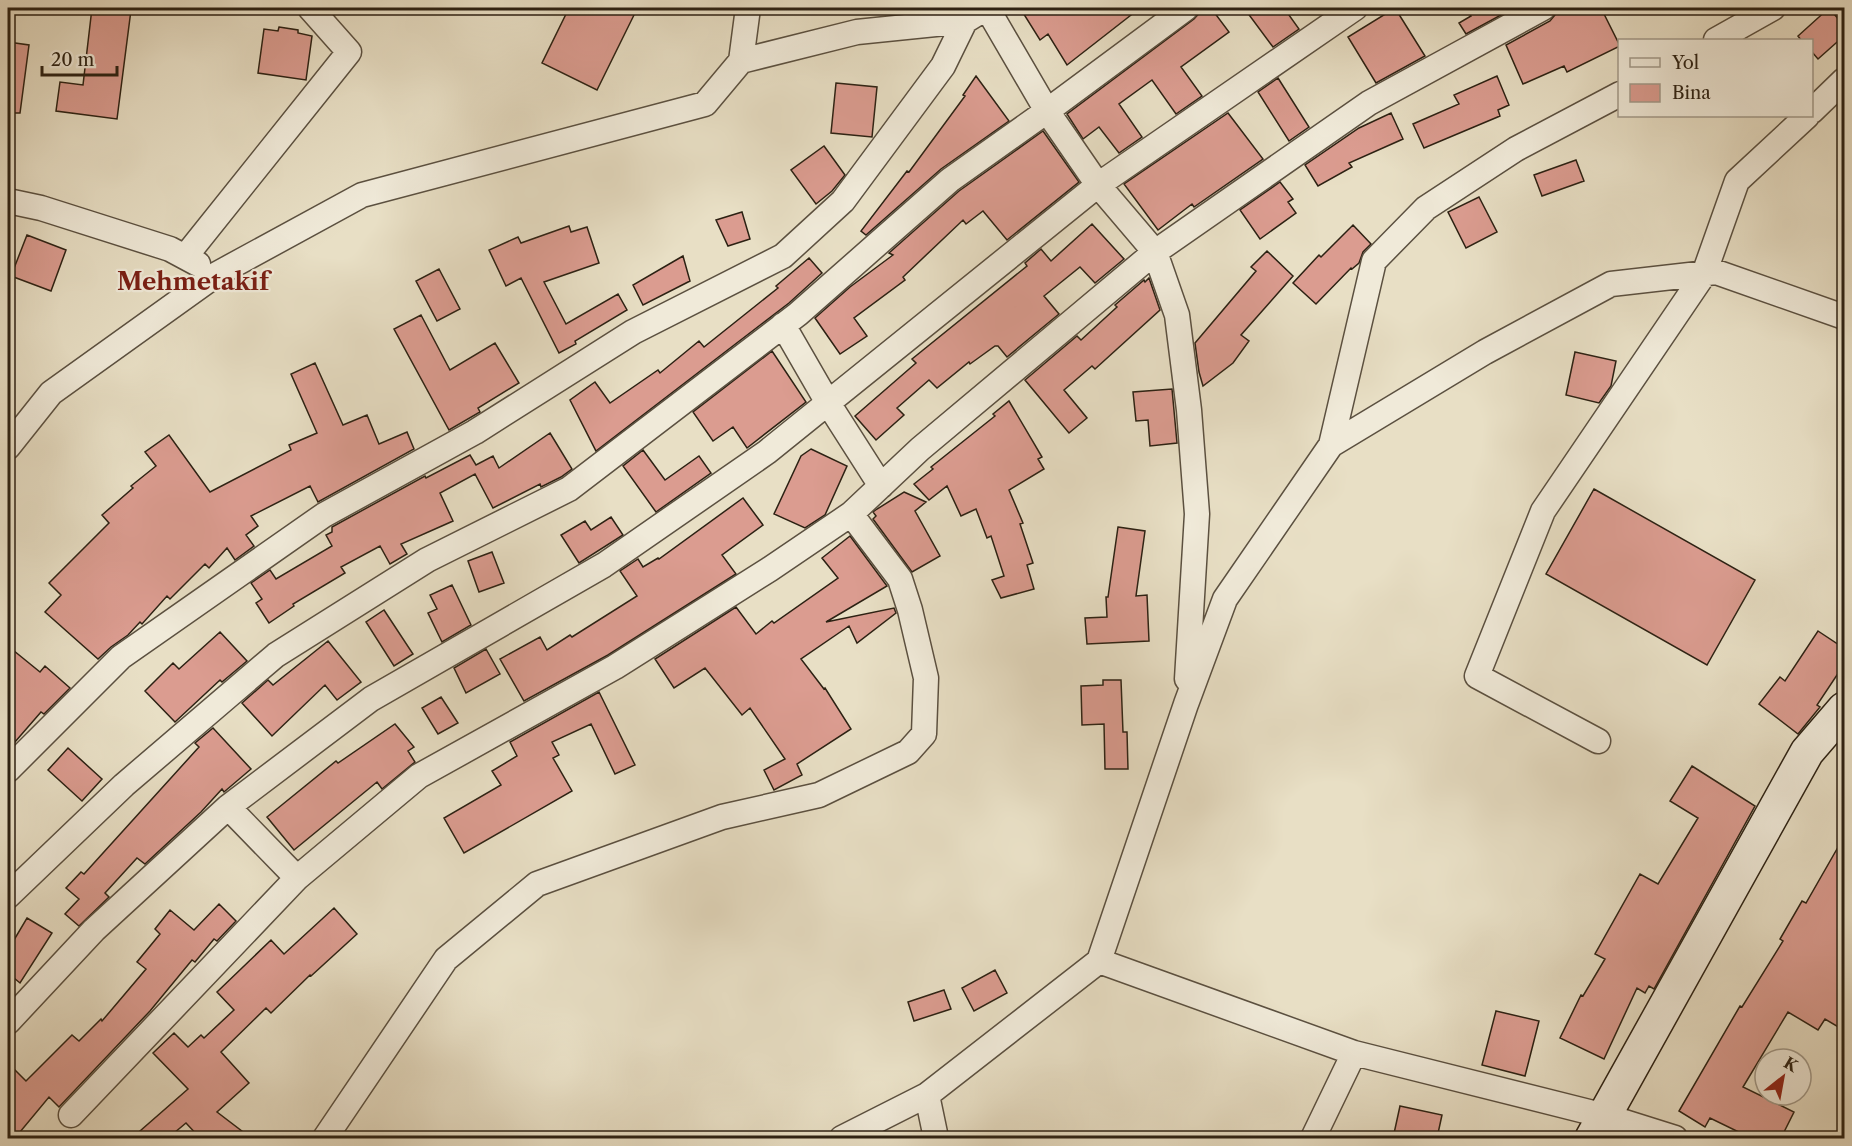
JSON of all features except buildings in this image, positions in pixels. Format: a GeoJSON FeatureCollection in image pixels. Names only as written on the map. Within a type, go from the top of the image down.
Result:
{"type":"FeatureCollection","features":[{"type":"Feature","properties":{"kind":"street"},"geometry":{"type":"LineString","coordinates":[[185,257],[349,52],[310,8]]}},
{"type":"Feature","properties":{"kind":"street"},"geometry":{"type":"LineString","coordinates":[[8,447],[51,393],[217,274],[362,195],[705,104],[741,61],[748,8]]}},
{"type":"Feature","properties":{"kind":"street"},"geometry":{"type":"LineString","coordinates":[[741,61],[857,32],[965,21],[987,8],[1047,111],[1098,185],[1155,252],[1177,315],[1189,410],[1197,514],[1186,704]]}},
{"type":"Feature","properties":{"kind":"street"},"geometry":{"type":"LineString","coordinates":[[8,896],[124,784],[276,655],[427,560],[569,489],[783,325],[950,180],[1186,8]]}},
{"type":"Feature","properties":{"kind":"street"},"geometry":{"type":"LineString","coordinates":[[8,1022],[94,930],[228,807],[371,699],[604,565],[767,452],[1098,185],[1355,8]]}},
{"type":"Feature","properties":{"kind":"street"},"geometry":{"type":"LineString","coordinates":[[71,1115],[297,878],[419,776],[615,667],[851,514],[920,449],[1155,252],[1369,103],[1543,8]]}},
{"type":"Feature","properties":{"kind":"street"},"geometry":{"type":"LineString","coordinates":[[1718,39],[1773,8]]}},
{"type":"Feature","properties":{"kind":"street"},"geometry":{"type":"LineString","coordinates":[[8,770],[121,657],[324,514],[475,432],[633,332],[783,256],[843,201],[943,66],[965,21]]}},
{"type":"Feature","properties":{"kind":"street"},"geometry":{"type":"LineString","coordinates":[[1813,110],[1845,80]]}},
{"type":"Feature","properties":{"kind":"street"},"geometry":{"type":"LineString","coordinates":[[842,1138],[927,1095],[1100,961],[1186,704],[1225,599],[1331,445],[1374,261],[1426,208],[1516,148],[1618,95]]}},
{"type":"Feature","properties":{"kind":"street"},"geometry":{"type":"LineString","coordinates":[[1598,741],[1477,676],[1543,511],[1704,274],[1737,181],[1806,117]]}},
{"type":"Feature","properties":{"kind":"street"},"geometry":{"type":"LineString","coordinates":[[8,201],[41,208],[170,249],[217,274]]}},
{"type":"Feature","properties":{"kind":"street"},"geometry":{"type":"LineString","coordinates":[[1331,445],[1485,352],[1611,284],[1716,272],[1845,317]]}},
{"type":"Feature","properties":{"kind":"street"},"geometry":{"type":"LineString","coordinates":[[783,325],[828,403],[881,486]]}},
{"type":"Feature","properties":{"kind":"street"},"geometry":{"type":"LineString","coordinates":[[325,1138],[446,959],[537,884],[722,817],[819,795],[908,752],[924,734],[926,678],[900,579],[851,514]]}},
{"type":"Feature","properties":{"kind":"street"},"geometry":{"type":"LineString","coordinates":[[1598,1127],[1807,752],[1845,709]]}},
{"type":"Feature","properties":{"kind":"street"},"geometry":{"type":"LineString","coordinates":[[228,807],[297,878]]}},
{"type":"Feature","properties":{"kind":"street"},"geometry":{"type":"LineString","coordinates":[[1100,961],[1354,1053],[1598,1127],[1675,1138]]}},
{"type":"Feature","properties":{"kind":"street"},"geometry":{"type":"LineString","coordinates":[[1314,1138],[1354,1053]]}},
{"type":"Feature","properties":{"kind":"street"},"geometry":{"type":"LineString","coordinates":[[927,1095],[936,1138]]}},
{"type":"Feature","properties":{"kind":"district","name":"Mehmetakif"},"geometry":{"type":"Point","coordinates":[193,282]}}]}
